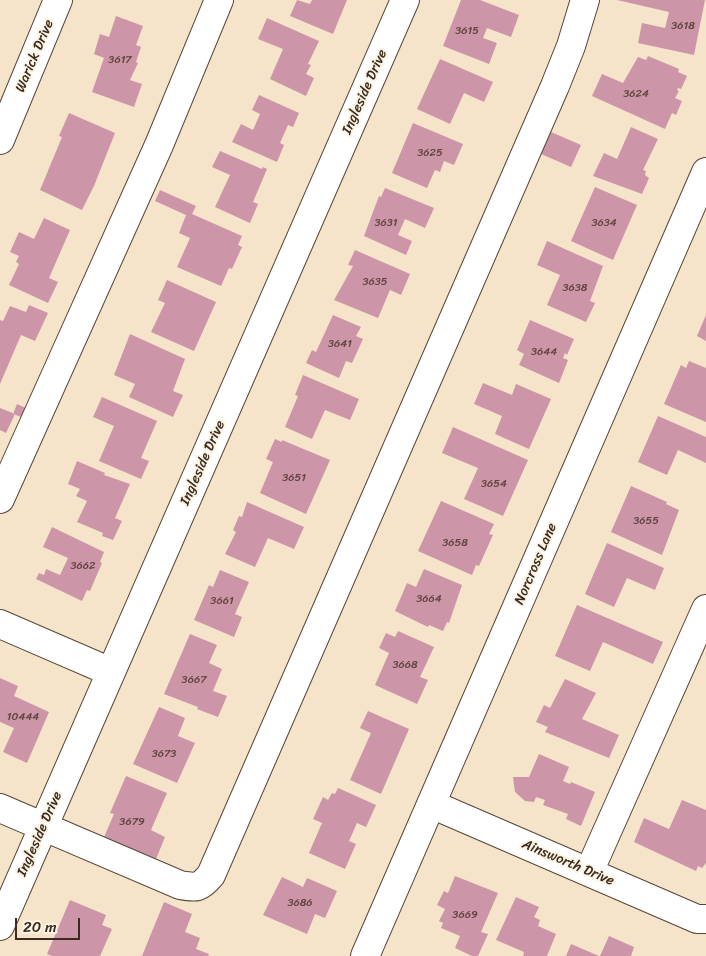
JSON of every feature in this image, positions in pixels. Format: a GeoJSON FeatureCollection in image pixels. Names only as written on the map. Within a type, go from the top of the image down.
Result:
{"type":"FeatureCollection","features":[{"type":"Feature","properties":{"kind":"street","name":"Warick Drive"},"geometry":{"type":"LineString","coordinates":[[0,140],[58,0]]}},
{"type":"Feature","properties":{"kind":"street"},"geometry":{"type":"LineString","coordinates":[[0,499],[154,154],[219,0]]}},
{"type":"Feature","properties":{"kind":"street","name":"Ingleside Drive"},"geometry":{"type":"LineString","coordinates":[[0,926],[406,0]]}},
{"type":"Feature","properties":{"kind":"street"},"geometry":{"type":"LineString","coordinates":[[0,808],[180,885],[194,888],[203,885],[211,875],[552,95],[571,46],[585,0]]}},
{"type":"Feature","properties":{"kind":"street","name":"Norcross Lane"},"geometry":{"type":"LineString","coordinates":[[365,956],[706,172]]}},
{"type":"Feature","properties":{"kind":"street"},"geometry":{"type":"LineString","coordinates":[[589,872],[706,609]]}},
{"type":"Feature","properties":{"kind":"street"},"geometry":{"type":"LineString","coordinates":[[0,624],[111,672]]}},
{"type":"Feature","properties":{"kind":"street","name":"Ainsworth Drive"},"geometry":{"type":"LineString","coordinates":[[431,804],[697,919],[706,919]]}},
{"type":"Feature","properties":{"kind":"building"},"geometry":{"type":"Polygon","coordinates":[[[297,0],[310,4],[312,0],[347,0],[333,34],[290,16],[297,0]]]}},
{"type":"Feature","properties":{"kind":"building"},"geometry":{"type":"Polygon","coordinates":[[[461,0],[480,0],[519,15],[511,37],[487,28],[483,38],[497,43],[489,64],[443,46],[461,0]]]}},
{"type":"Feature","properties":{"kind":"building"},"geometry":{"type":"Polygon","coordinates":[[[617,0],[705,0],[694,55],[638,43],[642,23],[665,28],[669,12],[617,0]]]}},
{"type":"Feature","properties":{"kind":"building"},"geometry":{"type":"Polygon","coordinates":[[[116,16],[143,26],[136,45],[141,47],[136,62],[138,63],[130,80],[142,84],[134,107],[92,92],[104,58],[94,54],[100,34],[109,37],[116,16]]]}},
{"type":"Feature","properties":{"kind":"building"},"geometry":{"type":"Polygon","coordinates":[[[267,18],[319,41],[308,64],[311,65],[306,74],[314,78],[306,96],[270,79],[283,49],[258,39],[267,18]]]}},
{"type":"Feature","properties":{"kind":"building"},"geometry":{"type":"Polygon","coordinates":[[[648,56],[679,69],[678,72],[687,76],[681,89],[678,88],[677,90],[679,91],[675,98],[682,101],[676,115],[672,113],[665,129],[592,96],[602,74],[623,83],[638,57],[646,60],[648,56]]]}},
{"type":"Feature","properties":{"kind":"building"},"geometry":{"type":"Polygon","coordinates":[[[440,59],[493,82],[484,102],[464,93],[450,124],[417,109],[440,59]]]}},
{"type":"Feature","properties":{"kind":"building"},"geometry":{"type":"Polygon","coordinates":[[[259,95],[299,113],[293,127],[288,125],[280,143],[284,145],[277,162],[232,142],[241,124],[253,130],[260,114],[252,110],[259,95]]]}},
{"type":"Feature","properties":{"kind":"building"},"geometry":{"type":"Polygon","coordinates":[[[69,113],[115,133],[94,186],[82,210],[40,190],[62,137],[59,136],[69,113]]]}},
{"type":"Feature","properties":{"kind":"building"},"geometry":{"type":"Polygon","coordinates":[[[413,123],[463,144],[454,165],[444,161],[440,172],[435,170],[427,188],[392,173],[413,123]]]}},
{"type":"Feature","properties":{"kind":"building"},"geometry":{"type":"Polygon","coordinates":[[[631,127],[658,139],[643,170],[646,171],[645,175],[649,178],[642,194],[593,176],[604,153],[617,159],[631,127]]]}},
{"type":"Feature","properties":{"kind":"building"},"geometry":{"type":"Polygon","coordinates":[[[551,132],[581,145],[571,167],[541,154],[551,132]]]}},
{"type":"Feature","properties":{"kind":"building"},"geometry":{"type":"Polygon","coordinates":[[[220,151],[262,169],[263,167],[267,169],[253,202],[258,204],[250,223],[215,207],[230,175],[212,167],[220,151]]]}},
{"type":"Feature","properties":{"kind":"building"},"geometry":{"type":"Polygon","coordinates":[[[595,187],[637,205],[613,260],[571,241],[595,187]]]}},
{"type":"Feature","properties":{"kind":"building"},"geometry":{"type":"Polygon","coordinates":[[[385,188],[434,208],[425,228],[405,219],[398,235],[412,241],[406,255],[364,236],[379,196],[381,197],[385,188]]]}},
{"type":"Feature","properties":{"kind":"building"},"geometry":{"type":"Polygon","coordinates":[[[160,190],[196,206],[192,214],[242,236],[238,245],[242,247],[232,269],[229,268],[221,286],[177,267],[190,238],[179,233],[186,215],[155,201],[160,190]]]}},
{"type":"Feature","properties":{"kind":"building"},"geometry":{"type":"Polygon","coordinates":[[[44,218],[70,230],[49,278],[58,282],[48,303],[9,285],[19,264],[16,262],[19,256],[10,252],[19,232],[34,239],[44,218]]]}},
{"type":"Feature","properties":{"kind":"building"},"geometry":{"type":"Polygon","coordinates":[[[547,241],[603,266],[590,301],[595,303],[586,322],[547,305],[560,275],[537,265],[547,241]]]}},
{"type":"Feature","properties":{"kind":"building"},"geometry":{"type":"Polygon","coordinates":[[[355,250],[410,274],[401,295],[390,290],[378,318],[334,300],[353,266],[348,265],[355,250]]]}},
{"type":"Feature","properties":{"kind":"building"},"geometry":{"type":"Polygon","coordinates":[[[167,280],[216,302],[194,351],[151,332],[165,303],[158,300],[167,280]]]}},
{"type":"Feature","properties":{"kind":"building"},"geometry":{"type":"Polygon","coordinates":[[[29,305],[48,313],[35,341],[21,335],[0,384],[0,320],[3,321],[10,306],[26,312],[29,305]]]}},
{"type":"Feature","properties":{"kind":"building"},"geometry":{"type":"Polygon","coordinates":[[[333,315],[361,327],[356,336],[363,339],[352,363],[346,361],[339,378],[306,363],[312,350],[316,352],[333,315]]]}},
{"type":"Feature","properties":{"kind":"building"},"geometry":{"type":"Polygon","coordinates":[[[706,315],[706,341],[697,336],[706,315]]]}},
{"type":"Feature","properties":{"kind":"building"},"geometry":{"type":"Polygon","coordinates":[[[530,320],[574,339],[567,355],[565,353],[563,358],[568,360],[559,383],[519,365],[524,354],[517,350],[530,320]]]}},
{"type":"Feature","properties":{"kind":"building"},"geometry":{"type":"Polygon","coordinates":[[[130,334],[185,359],[173,391],[183,395],[173,417],[129,397],[135,384],[114,375],[130,334]]]}},
{"type":"Feature","properties":{"kind":"building"},"geometry":{"type":"Polygon","coordinates":[[[689,361],[706,368],[706,422],[664,404],[681,365],[686,368],[689,361]]]}},
{"type":"Feature","properties":{"kind":"building"},"geometry":{"type":"Polygon","coordinates":[[[303,375],[359,399],[350,420],[325,410],[312,439],[285,427],[298,396],[295,395],[303,375]]]}},
{"type":"Feature","properties":{"kind":"building"},"geometry":{"type":"Polygon","coordinates":[[[483,383],[512,395],[516,384],[551,399],[529,449],[495,434],[502,416],[474,404],[483,383]]]}},
{"type":"Feature","properties":{"kind":"building"},"geometry":{"type":"Polygon","coordinates":[[[102,397],[157,421],[141,458],[149,461],[141,479],[99,461],[114,426],[93,417],[102,397]]]}},
{"type":"Feature","properties":{"kind":"building"},"geometry":{"type":"Polygon","coordinates":[[[17,404],[28,409],[24,418],[13,414],[17,404]]]}},
{"type":"Feature","properties":{"kind":"building"},"geometry":{"type":"Polygon","coordinates":[[[0,408],[15,414],[6,433],[0,430],[0,408]]]}},
{"type":"Feature","properties":{"kind":"building"},"geometry":{"type":"Polygon","coordinates":[[[658,416],[706,437],[706,463],[678,450],[667,475],[638,462],[658,416]]]}},
{"type":"Feature","properties":{"kind":"building"},"geometry":{"type":"Polygon","coordinates":[[[453,427],[528,460],[503,516],[464,499],[478,468],[442,453],[453,427]]]}},
{"type":"Feature","properties":{"kind":"building"},"geometry":{"type":"Polygon","coordinates":[[[275,439],[282,442],[282,440],[330,460],[306,514],[260,493],[273,462],[266,459],[275,439]]]}},
{"type":"Feature","properties":{"kind":"building"},"geometry":{"type":"Polygon","coordinates":[[[77,461],[105,473],[104,475],[130,484],[115,518],[122,521],[113,540],[102,536],[103,533],[77,522],[87,501],[76,496],[80,489],[68,484],[77,461]]]}},
{"type":"Feature","properties":{"kind":"building"},"geometry":{"type":"Polygon","coordinates":[[[631,486],[667,502],[666,504],[679,510],[662,555],[611,532],[631,486]]]}},
{"type":"Feature","properties":{"kind":"building"},"geometry":{"type":"Polygon","coordinates":[[[441,501],[494,524],[489,534],[493,535],[479,566],[476,565],[472,575],[418,551],[441,501]]]}},
{"type":"Feature","properties":{"kind":"building"},"geometry":{"type":"Polygon","coordinates":[[[247,502],[304,527],[294,549],[268,538],[255,567],[225,554],[236,532],[233,530],[239,516],[242,517],[247,502]]]}},
{"type":"Feature","properties":{"kind":"building"},"geometry":{"type":"Polygon","coordinates":[[[52,527],[104,552],[100,562],[102,563],[90,591],[87,590],[82,601],[36,579],[39,573],[44,575],[46,569],[60,575],[68,558],[43,547],[52,527]]]}},
{"type":"Feature","properties":{"kind":"building"},"geometry":{"type":"Polygon","coordinates":[[[607,543],[664,568],[655,590],[627,578],[614,607],[585,594],[607,543]]]}},
{"type":"Feature","properties":{"kind":"building"},"geometry":{"type":"Polygon","coordinates":[[[424,569],[462,585],[449,623],[447,622],[443,631],[429,625],[428,627],[395,611],[407,583],[416,587],[424,569]]]}},
{"type":"Feature","properties":{"kind":"building"},"geometry":{"type":"Polygon","coordinates":[[[220,570],[249,582],[235,614],[242,617],[234,637],[194,620],[209,585],[213,587],[220,570]]]}},
{"type":"Feature","properties":{"kind":"building"},"geometry":{"type":"Polygon","coordinates":[[[577,605],[663,642],[653,664],[603,642],[590,671],[555,656],[577,605]]]}},
{"type":"Feature","properties":{"kind":"building"},"geometry":{"type":"Polygon","coordinates":[[[398,631],[434,647],[420,677],[428,680],[417,704],[375,685],[389,653],[379,648],[386,633],[395,637],[398,631]]]}},
{"type":"Feature","properties":{"kind":"building"},"geometry":{"type":"Polygon","coordinates":[[[190,634],[217,645],[209,663],[222,669],[213,691],[227,696],[218,717],[164,694],[190,634]]]}},
{"type":"Feature","properties":{"kind":"building"},"geometry":{"type":"Polygon","coordinates":[[[0,678],[18,686],[14,696],[49,712],[27,763],[3,752],[14,728],[0,722],[0,678]]]}},
{"type":"Feature","properties":{"kind":"building"},"geometry":{"type":"Polygon","coordinates":[[[565,679],[596,693],[582,719],[619,735],[609,758],[545,732],[548,727],[536,722],[544,705],[550,708],[565,679]]]}},
{"type":"Feature","properties":{"kind":"building"},"geometry":{"type":"Polygon","coordinates":[[[159,707],[185,718],[178,736],[195,743],[177,783],[133,764],[159,707]]]}},
{"type":"Feature","properties":{"kind":"building"},"geometry":{"type":"Polygon","coordinates":[[[368,711],[409,729],[381,794],[350,780],[371,733],[360,728],[368,711]]]}},
{"type":"Feature","properties":{"kind":"building"},"geometry":{"type":"Polygon","coordinates":[[[539,754],[569,767],[563,781],[570,784],[571,782],[595,792],[581,826],[566,819],[568,814],[543,805],[545,800],[536,797],[534,802],[525,801],[515,792],[513,777],[529,777],[539,754]]]}},
{"type":"Feature","properties":{"kind":"building"},"geometry":{"type":"Polygon","coordinates":[[[126,776],[167,793],[151,830],[165,837],[156,859],[104,837],[114,814],[110,813],[126,776]]]}},
{"type":"Feature","properties":{"kind":"building"},"geometry":{"type":"Polygon","coordinates":[[[338,788],[376,805],[366,827],[357,823],[349,841],[356,844],[345,869],[309,853],[322,823],[313,819],[323,797],[328,800],[332,793],[335,794],[338,788]]]}},
{"type":"Feature","properties":{"kind":"building"},"geometry":{"type":"Polygon","coordinates":[[[682,800],[706,810],[706,863],[702,868],[698,866],[696,871],[634,842],[644,818],[669,829],[682,800]]]}},
{"type":"Feature","properties":{"kind":"building"},"geometry":{"type":"Polygon","coordinates":[[[455,876],[498,893],[481,932],[488,934],[478,956],[472,956],[455,948],[460,936],[441,928],[443,923],[439,921],[445,909],[437,905],[444,891],[448,893],[455,876]]]}},
{"type":"Feature","properties":{"kind":"building"},"geometry":{"type":"Polygon","coordinates":[[[282,877],[303,887],[307,878],[337,891],[325,918],[315,914],[307,934],[263,915],[282,877]]]}},
{"type":"Feature","properties":{"kind":"building"},"geometry":{"type":"Polygon","coordinates":[[[516,897],[539,907],[534,917],[540,920],[538,926],[556,934],[547,956],[523,956],[524,952],[496,940],[516,897]]]}},
{"type":"Feature","properties":{"kind":"building"},"geometry":{"type":"Polygon","coordinates":[[[70,900],[106,915],[102,925],[112,929],[100,956],[52,956],[47,954],[70,900]]]}},
{"type":"Feature","properties":{"kind":"building"},"geometry":{"type":"Polygon","coordinates":[[[164,902],[192,914],[185,932],[200,938],[196,949],[209,954],[208,956],[142,956],[164,902]]]}},
{"type":"Feature","properties":{"kind":"building"},"geometry":{"type":"Polygon","coordinates":[[[609,936],[634,947],[631,956],[600,956],[609,936]]]}},
{"type":"Feature","properties":{"kind":"building"},"geometry":{"type":"Polygon","coordinates":[[[571,944],[599,956],[566,956],[571,944]]]}}]}
